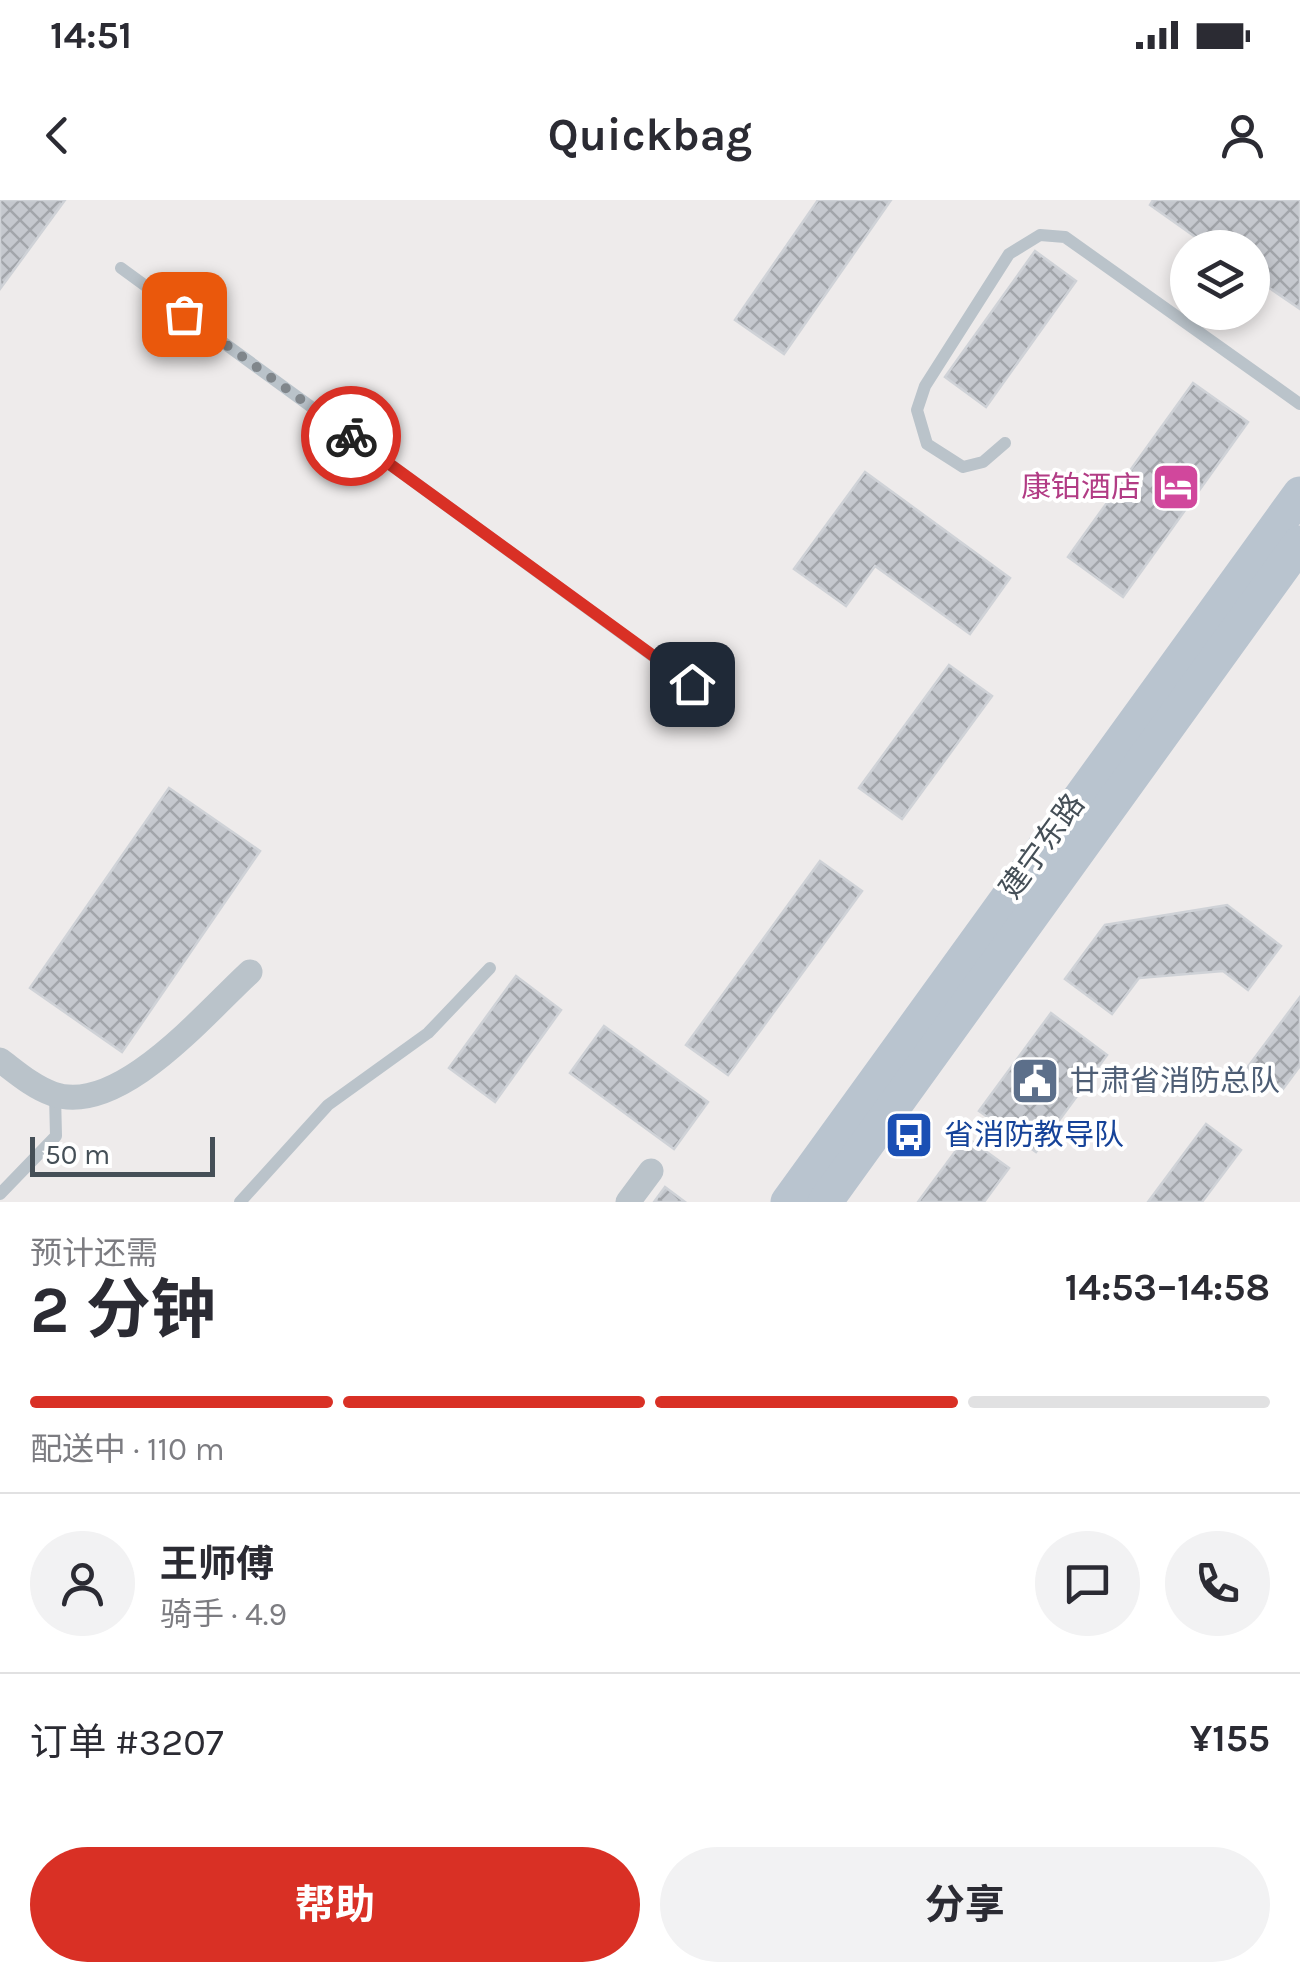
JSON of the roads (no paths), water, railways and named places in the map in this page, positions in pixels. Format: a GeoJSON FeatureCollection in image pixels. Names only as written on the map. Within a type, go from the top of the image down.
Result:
{"type":"FeatureCollection","features":[{"type":"Feature","properties":{"kind":"main road","name":"建宁东路"},"geometry":{"type":"LineString","coordinates":[[788,1202],[1300,494]]}},
{"type":"Feature","properties":{"kind":"main road","name":"建宁东路"},"geometry":{"type":"LineString","coordinates":[[825,1202],[1300,543]]}},
{"type":"Feature","properties":{"kind":"street"},"geometry":{"type":"LineString","coordinates":[[2,1065],[55,1095],[83,1097],[112,1090],[138,1073],[250,972]]}},
{"type":"Feature","properties":{"kind":"street"},"geometry":{"type":"LineString","coordinates":[[628,1202],[651,1171]]}},
{"type":"Feature","properties":{"kind":"lane"},"geometry":{"type":"LineString","coordinates":[[1005,444],[984,462],[962,467],[927,444],[917,410],[925,386],[1009,254],[1040,235],[1065,237],[1300,404]]}},
{"type":"Feature","properties":{"kind":"lane"},"geometry":{"type":"LineString","coordinates":[[121,268],[692,684]]}},
{"type":"Feature","properties":{"kind":"lane"},"geometry":{"type":"LineString","coordinates":[[240,1202],[328,1106],[428,1033],[490,968]]}},
{"type":"Feature","properties":{"kind":"lane"},"geometry":{"type":"LineString","coordinates":[[0,1194],[56,1136],[55,1095]]}},
{"type":"Feature","properties":{"kind":"place","name":"康铂酒店"},"geometry":{"type":"Point","coordinates":[1176,487]}},
{"type":"Feature","properties":{"kind":"place","name":"甘肃省消防总队"},"geometry":{"type":"Point","coordinates":[1035,1081]}},
{"type":"Feature","properties":{"kind":"place","name":"省消防教导队"},"geometry":{"type":"Point","coordinates":[909,1135]}}]}
